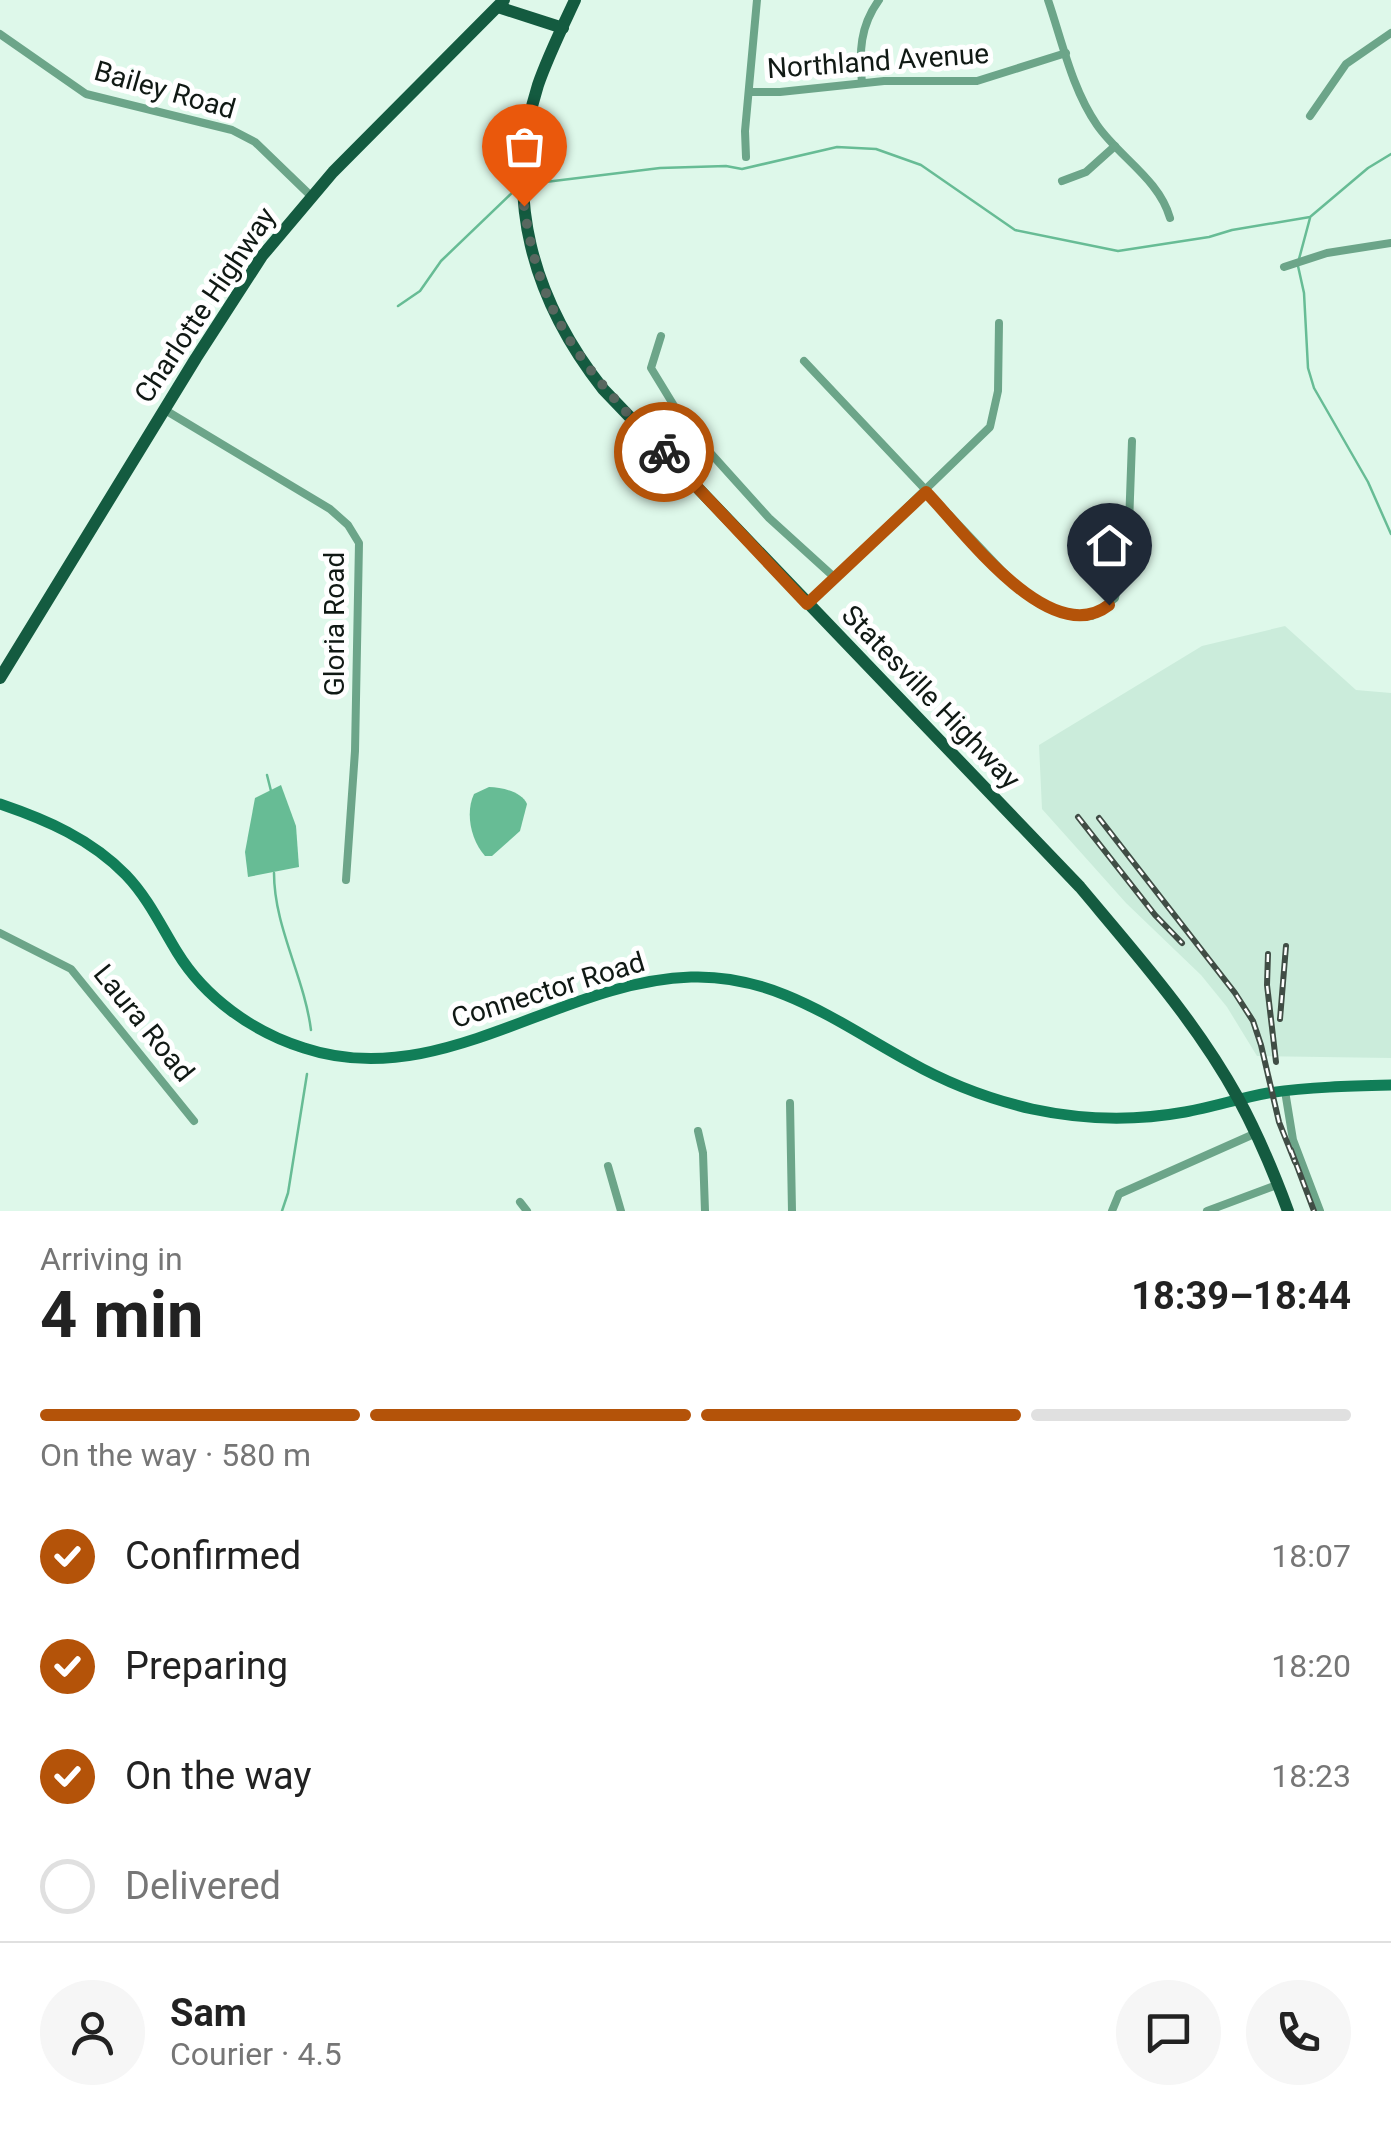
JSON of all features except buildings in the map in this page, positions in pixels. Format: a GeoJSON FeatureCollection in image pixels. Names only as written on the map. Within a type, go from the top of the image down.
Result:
{"type":"FeatureCollection","features":[{"type":"Feature","properties":{"kind":"main road","name":"Statesville Highway"},"geometry":{"type":"LineString","coordinates":[[575,0],[538,85],[523,165],[530,246],[541,285],[571,346],[603,389],[1080,887],[1175,1002],[1239,1100],[1288,1211]]}},
{"type":"Feature","properties":{"kind":"main road"},"geometry":{"type":"LineString","coordinates":[[501,3],[562,28]]}},
{"type":"Feature","properties":{"kind":"main road","name":"Charlotte Highway"},"geometry":{"type":"LineString","coordinates":[[0,678],[251,272],[311,196],[501,3]]}},
{"type":"Feature","properties":{"kind":"street"},"geometry":{"type":"LineString","coordinates":[[746,157],[757,0]]}},
{"type":"Feature","properties":{"kind":"street"},"geometry":{"type":"LineString","coordinates":[[862,83],[865,22],[879,0]]}},
{"type":"Feature","properties":{"kind":"street"},"geometry":{"type":"LineString","coordinates":[[1048,0],[1088,110],[1115,146],[1156,189],[1170,218]]}},
{"type":"Feature","properties":{"kind":"street"},"geometry":{"type":"LineString","coordinates":[[1310,116],[1346,64],[1391,33]]}},
{"type":"Feature","properties":{"kind":"street","name":"Bailey Road"},"geometry":{"type":"LineString","coordinates":[[0,34],[86,94],[232,130],[255,142],[311,196]]}},
{"type":"Feature","properties":{"kind":"street","name":"Northland Avenue"},"geometry":{"type":"LineString","coordinates":[[749,92],[862,83],[978,82],[1066,53]]}},
{"type":"Feature","properties":{"kind":"street"},"geometry":{"type":"LineString","coordinates":[[1062,181],[1086,172],[1115,146]]}},
{"type":"Feature","properties":{"kind":"street"},"geometry":{"type":"LineString","coordinates":[[1284,267],[1391,243]]}},
{"type":"Feature","properties":{"kind":"street"},"geometry":{"type":"LineString","coordinates":[[807,604],[990,426],[998,392],[999,323]]}},
{"type":"Feature","properties":{"kind":"street"},"geometry":{"type":"LineString","coordinates":[[661,336],[651,368],[687,427],[769,518],[834,577]]}},
{"type":"Feature","properties":{"kind":"street"},"geometry":{"type":"LineString","coordinates":[[804,361],[1030,598],[1058,613],[1092,616],[1109,605],[1118,588],[1129,525],[1132,440]]}},
{"type":"Feature","properties":{"kind":"street","name":"Gloria Road"},"geometry":{"type":"LineString","coordinates":[[165,410],[330,510],[348,525],[359,543],[355,751],[346,880]]}},
{"type":"Feature","properties":{"kind":"street","name":"Connector Road"},"geometry":{"type":"LineString","coordinates":[[0,804],[67,831],[94,848],[138,889],[180,957],[213,995],[266,1033],[324,1054],[380,1060],[419,1054],[643,984],[708,977],[778,990],[933,1074],[984,1096],[1025,1107],[1131,1118],[1188,1112],[1285,1091],[1391,1085]]}},
{"type":"Feature","properties":{"kind":"street","name":"Laura Road"},"geometry":{"type":"LineString","coordinates":[[0,933],[72,968],[194,1120]]}},
{"type":"Feature","properties":{"kind":"street"},"geometry":{"type":"LineString","coordinates":[[1285,1091],[1294,1140],[1320,1211]]}},
{"type":"Feature","properties":{"kind":"street"},"geometry":{"type":"LineString","coordinates":[[790,1103],[792,1211]]}},
{"type":"Feature","properties":{"kind":"street"},"geometry":{"type":"LineString","coordinates":[[698,1131],[704,1153],[706,1211]]}},
{"type":"Feature","properties":{"kind":"street"},"geometry":{"type":"LineString","coordinates":[[1112,1211],[1119,1194],[1254,1134]]}},
{"type":"Feature","properties":{"kind":"street"},"geometry":{"type":"LineString","coordinates":[[608,1166],[620,1211]]}},
{"type":"Feature","properties":{"kind":"street"},"geometry":{"type":"LineString","coordinates":[[1207,1211],[1277,1185]]}},
{"type":"Feature","properties":{"kind":"street"},"geometry":{"type":"LineString","coordinates":[[520,1202],[527,1211]]}},
{"type":"Feature","properties":{"kind":"shaded area"},"geometry":{"type":"Polygon","coordinates":[[[1285,626],[1356,690],[1391,693],[1391,1058],[1257,1056],[1227,1007],[1201,975],[1126,903],[1042,809],[1039,745],[1202,646],[1285,626]]]}},
{"type":"Feature","properties":{"kind":"shaded area"},"geometry":{"type":"Polygon","coordinates":[[[281,785],[296,826],[299,867],[248,877],[245,852],[255,798],[281,785]]]}},
{"type":"Feature","properties":{"kind":"shaded area"},"geometry":{"type":"Polygon","coordinates":[[[489,787],[511,791],[527,804],[520,831],[492,856],[485,856],[473,835],[470,810],[474,794],[489,787]]]}},
{"type":"Feature","properties":{"kind":"waterway"},"geometry":{"type":"LineString","coordinates":[[529,184],[660,168],[742,169],[837,147],[876,149],[921,165],[1015,230],[1118,251],[1310,217],[1368,168],[1391,154]]}},
{"type":"Feature","properties":{"kind":"waterway"},"geometry":{"type":"LineString","coordinates":[[398,306],[420,291],[441,261],[517,188]]}},
{"type":"Feature","properties":{"kind":"waterway"},"geometry":{"type":"LineString","coordinates":[[1299,259],[1310,218]]}},
{"type":"Feature","properties":{"kind":"waterway"},"geometry":{"type":"LineString","coordinates":[[1298,266],[1304,293],[1308,368],[1314,388],[1368,482],[1391,534]]}},
{"type":"Feature","properties":{"kind":"waterway"},"geometry":{"type":"LineString","coordinates":[[267,775],[271,791]]}},
{"type":"Feature","properties":{"kind":"waterway"},"geometry":{"type":"LineString","coordinates":[[274,873],[279,913],[311,1030]]}},
{"type":"Feature","properties":{"kind":"waterway"},"geometry":{"type":"LineString","coordinates":[[282,1211],[307,1074]]}},
{"type":"Feature","properties":{"kind":"railway"},"geometry":{"type":"LineString","coordinates":[[1078,817],[1182,943]]}},
{"type":"Feature","properties":{"kind":"railway"},"geometry":{"type":"LineString","coordinates":[[1099,818],[1253,1021],[1279,1122],[1295,1162]]}},
{"type":"Feature","properties":{"kind":"railway"},"geometry":{"type":"LineString","coordinates":[[1280,1019],[1286,946]]}},
{"type":"Feature","properties":{"kind":"railway"},"geometry":{"type":"LineString","coordinates":[[1268,954],[1267,985],[1276,1062]]}},
{"type":"Feature","properties":{"kind":"railway"},"geometry":{"type":"LineString","coordinates":[[1291,1150],[1314,1211]]}},
{"type":"Feature","properties":{"kind":"way so far"},"geometry":{"type":"LineString","coordinates":[[524,206],[541,285],[557,322],[603,389],[664,452]]}},
{"type":"Feature","properties":{"kind":"route"},"geometry":{"type":"LineString","coordinates":[[664,452],[807,604],[926,492],[1006,575],[1048,609],[1082,617],[1092,616],[1109,605]]}}]}
